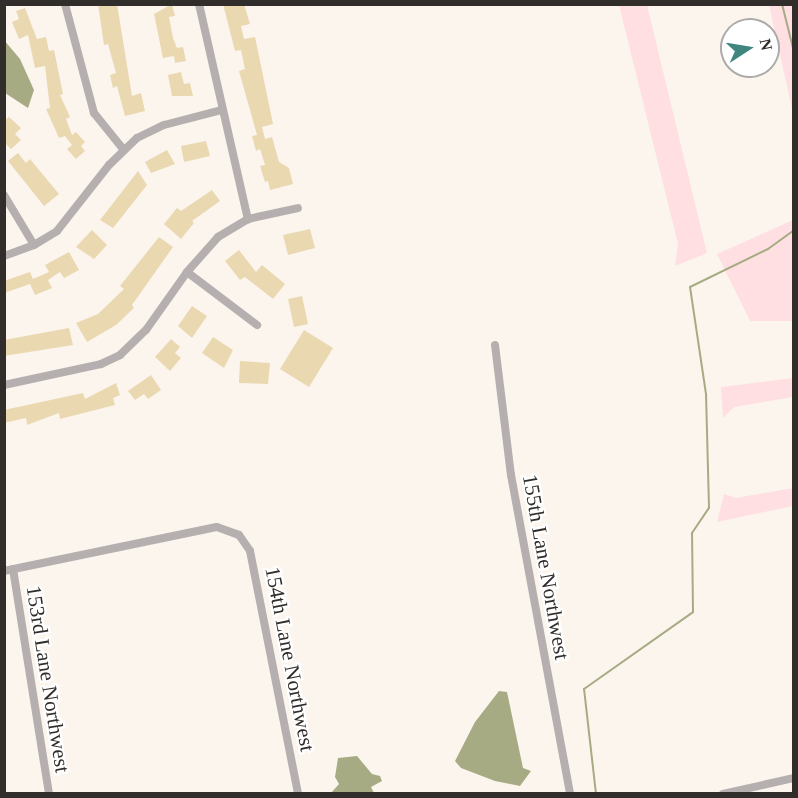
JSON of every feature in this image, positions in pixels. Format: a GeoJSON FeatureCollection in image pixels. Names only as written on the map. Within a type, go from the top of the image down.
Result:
{"type":"FeatureCollection","features":[{"type":"Feature","properties":{"kind":"street"},"geometry":{"type":"LineString","coordinates":[[65,4],[94,113],[123,149]]}},
{"type":"Feature","properties":{"kind":"street"},"geometry":{"type":"LineString","coordinates":[[199,4],[248,219]]}},
{"type":"Feature","properties":{"kind":"street"},"geometry":{"type":"LineString","coordinates":[[4,256],[34,245],[69,218],[123,149],[164,124],[222,111]]}},
{"type":"Feature","properties":{"kind":"street"},"geometry":{"type":"LineString","coordinates":[[4,195],[34,245]]}},
{"type":"Feature","properties":{"kind":"street"},"geometry":{"type":"LineString","coordinates":[[4,385],[101,364],[120,355],[146,330],[187,272],[218,237],[248,219],[298,208]]}},
{"type":"Feature","properties":{"kind":"street"},"geometry":{"type":"LineString","coordinates":[[187,272],[256,326]]}},
{"type":"Feature","properties":{"kind":"street","name":"155th Lane Northwest"},"geometry":{"type":"LineString","coordinates":[[495,345],[513,485],[570,794]]}},
{"type":"Feature","properties":{"kind":"street","name":"154th Lane Northwest"},"geometry":{"type":"LineString","coordinates":[[9,570],[217,527],[239,535],[250,551],[255,570],[298,794]]}},
{"type":"Feature","properties":{"kind":"street","name":"153rd Lane Northwest"},"geometry":{"type":"LineString","coordinates":[[9,570],[49,794]]}},
{"type":"Feature","properties":{"kind":"street"},"geometry":{"type":"LineString","coordinates":[[723,794],[794,778]]}},
{"type":"Feature","properties":{"kind":"shaded area"},"geometry":{"type":"Polygon","coordinates":[[[619,5],[647,5],[707,253],[675,266],[678,244],[619,5]]]}},
{"type":"Feature","properties":{"kind":"shaded area"},"geometry":{"type":"Polygon","coordinates":[[[769,5],[793,5],[793,113],[780,54],[780,18],[772,18],[769,5]]]}},
{"type":"Feature","properties":{"kind":"shaded area"},"geometry":{"type":"Polygon","coordinates":[[[4,40],[20,59],[34,90],[28,108],[5,93],[4,40]]]}},
{"type":"Feature","properties":{"kind":"shaded area"},"geometry":{"type":"Polygon","coordinates":[[[793,220],[793,321],[750,321],[717,254],[793,220]]]}},
{"type":"Feature","properties":{"kind":"shaded area"},"geometry":{"type":"Polygon","coordinates":[[[793,378],[793,397],[734,407],[723,418],[721,387],[793,378]]]}},
{"type":"Feature","properties":{"kind":"shaded area"},"geometry":{"type":"Polygon","coordinates":[[[793,488],[793,506],[717,522],[724,494],[736,498],[793,488]]]}},
{"type":"Feature","properties":{"kind":"shaded area"},"geometry":{"type":"Polygon","coordinates":[[[499,691],[507,692],[523,768],[531,771],[520,786],[495,781],[461,768],[455,761],[475,722],[499,691]]]}},
{"type":"Feature","properties":{"kind":"shaded area"},"geometry":{"type":"Polygon","coordinates":[[[357,756],[372,774],[380,776],[382,781],[371,787],[374,793],[331,793],[339,784],[335,777],[338,758],[357,756]]]}},
{"type":"Feature","properties":{"kind":"building"},"geometry":{"type":"Polygon","coordinates":[[[98,4],[117,4],[132,96],[141,93],[145,111],[125,116],[117,86],[113,88],[110,75],[116,73],[108,44],[104,45],[98,4]]]}},
{"type":"Feature","properties":{"kind":"building"},"geometry":{"type":"Polygon","coordinates":[[[172,4],[175,16],[169,17],[173,38],[177,48],[183,47],[186,61],[175,63],[174,56],[163,58],[154,14],[172,4]]]}},
{"type":"Feature","properties":{"kind":"building"},"geometry":{"type":"Polygon","coordinates":[[[223,4],[244,4],[250,24],[241,26],[244,39],[255,37],[273,124],[262,127],[265,139],[272,137],[279,162],[289,168],[293,184],[270,190],[268,181],[265,182],[260,166],[265,165],[260,149],[256,151],[252,136],[257,135],[239,71],[245,69],[241,50],[235,51],[223,4]]]}},
{"type":"Feature","properties":{"kind":"building"},"geometry":{"type":"Polygon","coordinates":[[[25,8],[37,39],[46,37],[49,51],[54,50],[63,94],[60,95],[70,117],[66,119],[72,135],[76,132],[85,142],[81,146],[85,151],[76,159],[67,149],[72,145],[65,136],[59,138],[46,109],[50,108],[45,66],[35,68],[28,35],[19,39],[12,22],[19,19],[16,11],[25,8]]]}},
{"type":"Feature","properties":{"kind":"building"},"geometry":{"type":"Polygon","coordinates":[[[181,72],[184,84],[190,83],[193,96],[172,96],[168,75],[181,72]]]}},
{"type":"Feature","properties":{"kind":"building"},"geometry":{"type":"Polygon","coordinates":[[[9,117],[21,128],[15,134],[21,140],[11,149],[4,142],[4,121],[9,117]]]}},
{"type":"Feature","properties":{"kind":"building"},"geometry":{"type":"Polygon","coordinates":[[[206,141],[210,156],[184,162],[181,146],[206,141]]]}},
{"type":"Feature","properties":{"kind":"building"},"geometry":{"type":"Polygon","coordinates":[[[167,150],[175,164],[151,173],[145,162],[167,150]]]}},
{"type":"Feature","properties":{"kind":"building"},"geometry":{"type":"Polygon","coordinates":[[[18,153],[26,163],[30,159],[59,194],[44,206],[8,161],[18,153]]]}},
{"type":"Feature","properties":{"kind":"building"},"geometry":{"type":"Polygon","coordinates":[[[138,171],[147,185],[113,228],[100,220],[138,171]]]}},
{"type":"Feature","properties":{"kind":"building"},"geometry":{"type":"Polygon","coordinates":[[[212,190],[220,201],[192,221],[194,223],[181,239],[164,224],[177,208],[181,211],[212,190]]]}},
{"type":"Feature","properties":{"kind":"building"},"geometry":{"type":"Polygon","coordinates":[[[310,229],[315,248],[288,255],[283,235],[310,229]]]}},
{"type":"Feature","properties":{"kind":"building"},"geometry":{"type":"Polygon","coordinates":[[[92,230],[107,245],[94,259],[76,247],[92,230]]]}},
{"type":"Feature","properties":{"kind":"building"},"geometry":{"type":"Polygon","coordinates":[[[159,237],[173,247],[132,305],[134,308],[116,325],[87,342],[76,323],[98,314],[124,289],[120,286],[159,237]]]}},
{"type":"Feature","properties":{"kind":"building"},"geometry":{"type":"Polygon","coordinates":[[[239,250],[256,272],[262,265],[285,284],[273,299],[245,277],[240,280],[225,261],[239,250]]]}},
{"type":"Feature","properties":{"kind":"building"},"geometry":{"type":"Polygon","coordinates":[[[69,252],[79,270],[64,278],[60,272],[48,280],[52,288],[35,295],[30,284],[4,293],[4,281],[30,272],[33,279],[49,272],[45,265],[69,252]]]}},
{"type":"Feature","properties":{"kind":"building"},"geometry":{"type":"Polygon","coordinates":[[[302,296],[308,324],[294,327],[288,299],[302,296]]]}},
{"type":"Feature","properties":{"kind":"building"},"geometry":{"type":"Polygon","coordinates":[[[192,306],[207,316],[192,338],[178,326],[192,306]]]}},
{"type":"Feature","properties":{"kind":"building"},"geometry":{"type":"Polygon","coordinates":[[[69,328],[73,345],[4,356],[4,340],[69,328]]]}},
{"type":"Feature","properties":{"kind":"building"},"geometry":{"type":"Polygon","coordinates":[[[304,330],[333,348],[309,387],[280,369],[304,330]]]}},
{"type":"Feature","properties":{"kind":"building"},"geometry":{"type":"Polygon","coordinates":[[[213,337],[233,350],[224,368],[202,353],[213,337]]]}},
{"type":"Feature","properties":{"kind":"building"},"geometry":{"type":"Polygon","coordinates":[[[171,339],[180,347],[175,353],[181,358],[170,371],[155,357],[171,339]]]}},
{"type":"Feature","properties":{"kind":"building"},"geometry":{"type":"Polygon","coordinates":[[[240,361],[270,363],[268,384],[239,383],[240,361]]]}},
{"type":"Feature","properties":{"kind":"building"},"geometry":{"type":"Polygon","coordinates":[[[151,375],[161,390],[148,399],[144,394],[135,400],[128,391],[151,375]]]}},
{"type":"Feature","properties":{"kind":"building"},"geometry":{"type":"Polygon","coordinates":[[[116,383],[120,395],[113,398],[115,405],[60,419],[59,413],[27,425],[26,418],[4,423],[4,410],[83,393],[85,399],[116,383]]]}},
{"type":"Feature","properties":{"kind":"waterway"},"geometry":{"type":"LineString","coordinates":[[782,4],[794,52]]}},
{"type":"Feature","properties":{"kind":"waterway"},"geometry":{"type":"LineString","coordinates":[[596,794],[584,689],[693,612],[692,533],[709,508],[706,394],[690,287],[768,249],[794,230]]}}]}
